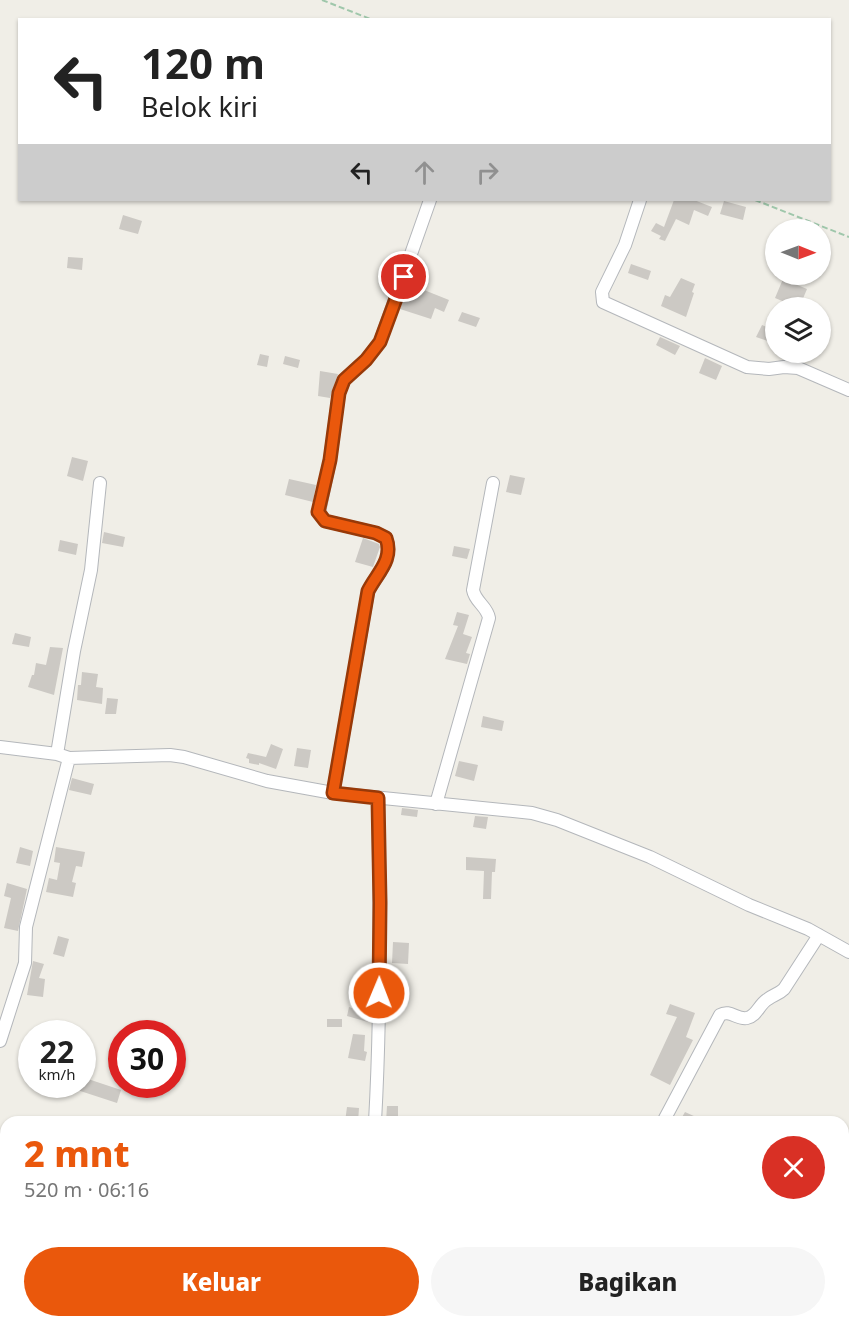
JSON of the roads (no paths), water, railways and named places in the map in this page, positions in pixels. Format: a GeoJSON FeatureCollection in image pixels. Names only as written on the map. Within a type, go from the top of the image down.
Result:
{"type":"FeatureCollection","features":[{"type":"Feature","properties":{"kind":"street"},"geometry":{"type":"LineString","coordinates":[[333,793],[368,591],[386,563],[389,546],[386,538],[376,533],[325,521],[318,512],[330,460],[339,393],[344,380],[366,360],[380,342],[430,201]]}},
{"type":"Feature","properties":{"kind":"street"},"geometry":{"type":"LineString","coordinates":[[640,201],[625,245],[602,292],[603,302],[747,367],[798,368],[849,390]]}},
{"type":"Feature","properties":{"kind":"street"},"geometry":{"type":"LineString","coordinates":[[0,1041],[25,963],[26,927],[63,756],[74,651],[91,570],[100,483]]}},
{"type":"Feature","properties":{"kind":"street"},"geometry":{"type":"LineString","coordinates":[[436,804],[489,618],[488,613],[476,601],[473,590],[493,483]]}},
{"type":"Feature","properties":{"kind":"street"},"geometry":{"type":"LineString","coordinates":[[0,747],[63,756],[163,755],[184,757],[267,781],[333,793],[532,813],[557,820],[650,857],[749,905],[819,935],[849,952]]}},
{"type":"Feature","properties":{"kind":"street"},"geometry":{"type":"LineString","coordinates":[[375,1116],[380,903],[378,798]]}},
{"type":"Feature","properties":{"kind":"street"},"geometry":{"type":"LineString","coordinates":[[666,1116],[720,1015],[729,1013],[743,1019],[753,1016],[767,999],[777,996],[784,989],[819,935]]}}]}
